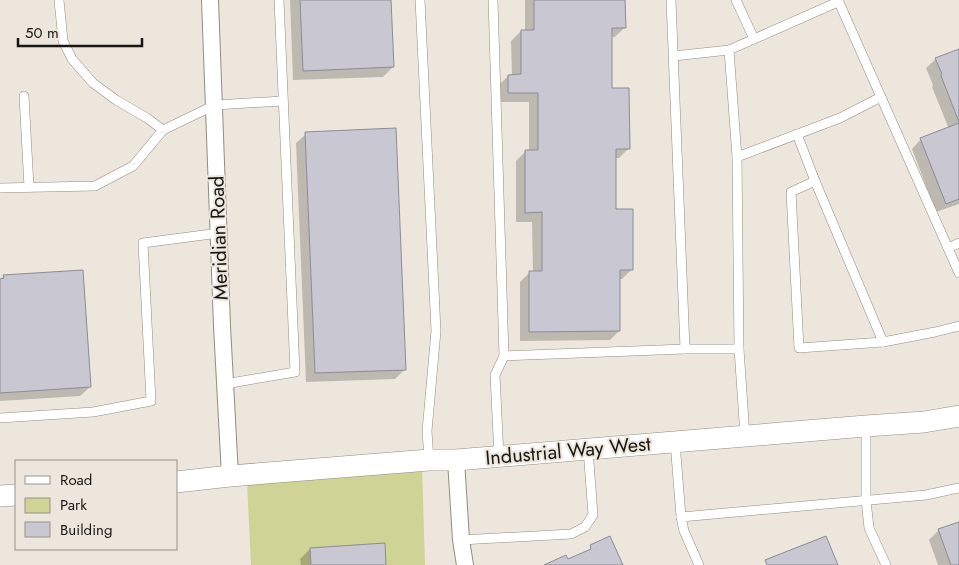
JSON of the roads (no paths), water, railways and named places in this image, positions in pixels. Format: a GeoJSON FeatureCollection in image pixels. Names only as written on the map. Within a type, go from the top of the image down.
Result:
{"type":"FeatureCollection","features":[{"type":"Feature","properties":{"kind":"street","name":"Meridian Road"},"geometry":{"type":"LineString","coordinates":[[210,0],[230,476]]}},
{"type":"Feature","properties":{"kind":"street","name":"Industrial Way West"},"geometry":{"type":"LineString","coordinates":[[178,482],[230,476],[430,460],[499,457],[924,422],[959,416]]}},
{"type":"Feature","properties":{"kind":"street"},"geometry":{"type":"LineString","coordinates":[[456,460],[461,540],[465,565]]}},
{"type":"Feature","properties":{"kind":"street"},"geometry":{"type":"LineString","coordinates":[[0,496],[15,495]]}},
{"type":"Feature","properties":{"kind":"lane"},"geometry":{"type":"LineString","coordinates":[[58,0],[63,41],[72,59],[93,83],[163,130]]}},
{"type":"Feature","properties":{"kind":"lane"},"geometry":{"type":"LineString","coordinates":[[225,384],[295,372],[279,0]]}},
{"type":"Feature","properties":{"kind":"lane"},"geometry":{"type":"LineString","coordinates":[[420,0],[436,331],[427,430],[430,460]]}},
{"type":"Feature","properties":{"kind":"lane"},"geometry":{"type":"LineString","coordinates":[[494,0],[504,356],[495,375],[499,457]]}},
{"type":"Feature","properties":{"kind":"lane"},"geometry":{"type":"LineString","coordinates":[[671,0],[685,349]]}},
{"type":"Feature","properties":{"kind":"lane"},"geometry":{"type":"LineString","coordinates":[[736,0],[754,40]]}},
{"type":"Feature","properties":{"kind":"lane"},"geometry":{"type":"LineString","coordinates":[[674,56],[729,50],[838,1],[959,273]]}},
{"type":"Feature","properties":{"kind":"lane"},"geometry":{"type":"LineString","coordinates":[[729,50],[737,157],[739,349],[745,436]]}},
{"type":"Feature","properties":{"kind":"lane"},"geometry":{"type":"LineString","coordinates":[[24,96],[28,188]]}},
{"type":"Feature","properties":{"kind":"lane"},"geometry":{"type":"LineString","coordinates":[[737,157],[840,118],[881,97]]}},
{"type":"Feature","properties":{"kind":"lane"},"geometry":{"type":"LineString","coordinates":[[0,188],[95,186],[133,166],[163,130],[215,105],[282,101]]}},
{"type":"Feature","properties":{"kind":"lane"},"geometry":{"type":"LineString","coordinates":[[797,134],[883,342]]}},
{"type":"Feature","properties":{"kind":"lane"},"geometry":{"type":"LineString","coordinates":[[816,181],[791,192],[799,348],[883,342],[959,326]]}},
{"type":"Feature","properties":{"kind":"lane"},"geometry":{"type":"LineString","coordinates":[[0,418],[93,412],[151,401],[143,243],[219,232]]}},
{"type":"Feature","properties":{"kind":"lane"},"geometry":{"type":"LineString","coordinates":[[948,248],[959,243]]}},
{"type":"Feature","properties":{"kind":"lane"},"geometry":{"type":"LineString","coordinates":[[504,356],[685,349],[739,349]]}},
{"type":"Feature","properties":{"kind":"lane"},"geometry":{"type":"LineString","coordinates":[[866,426],[866,500],[869,528],[886,565]]}},
{"type":"Feature","properties":{"kind":"lane"},"geometry":{"type":"LineString","coordinates":[[675,442],[681,517],[684,531],[699,565]]}},
{"type":"Feature","properties":{"kind":"lane"},"geometry":{"type":"LineString","coordinates":[[461,540],[571,534],[585,527],[593,515],[588,449]]}},
{"type":"Feature","properties":{"kind":"lane"},"geometry":{"type":"LineString","coordinates":[[681,517],[926,495],[959,488]]}}]}
